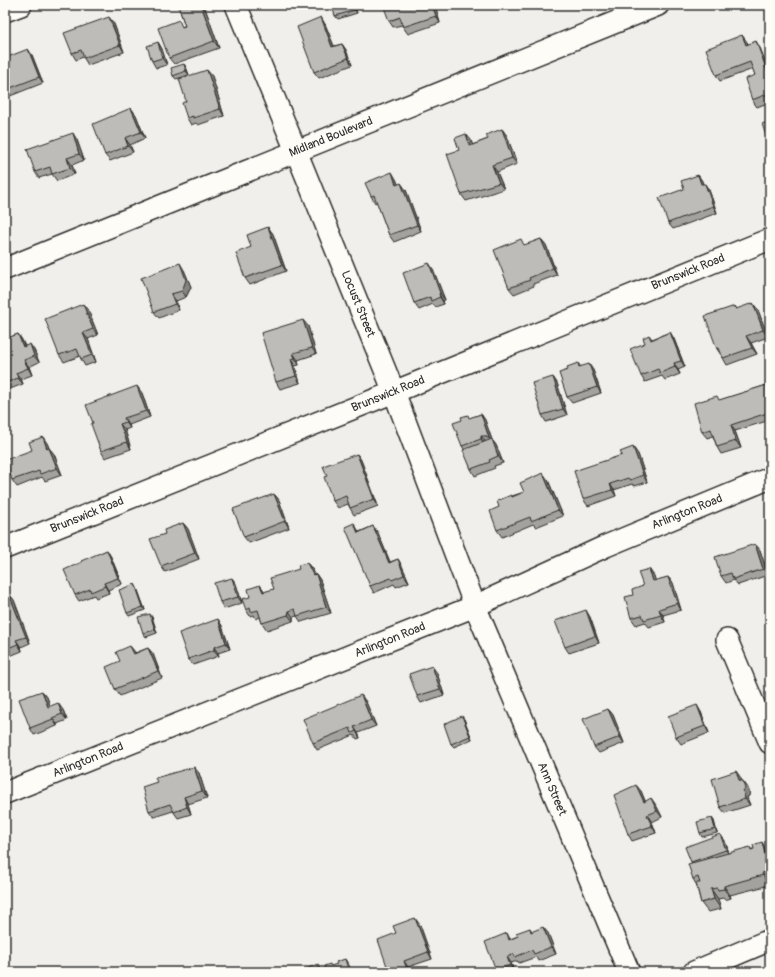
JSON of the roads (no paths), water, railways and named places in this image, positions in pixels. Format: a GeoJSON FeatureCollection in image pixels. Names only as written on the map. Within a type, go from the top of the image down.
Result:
{"type":"FeatureCollection","features":[{"type":"Feature","properties":{"kind":"street"},"geometry":{"type":"LineString","coordinates":[[5,11],[21,5]]}},
{"type":"Feature","properties":{"kind":"street","name":"Locust Street"},"geometry":{"type":"LineString","coordinates":[[236,5],[394,392],[476,606]]}},
{"type":"Feature","properties":{"kind":"street","name":"Midland Boulevard"},"geometry":{"type":"LineString","coordinates":[[5,269],[658,5]]}},
{"type":"Feature","properties":{"kind":"street","name":"Brunswick Road"},"geometry":{"type":"LineString","coordinates":[[5,548],[770,239]]}},
{"type":"Feature","properties":{"kind":"street","name":"Arlington Road"},"geometry":{"type":"LineString","coordinates":[[5,793],[476,606],[606,546],[770,478]]}},
{"type":"Feature","properties":{"kind":"street","name":"Ann Street"},"geometry":{"type":"LineString","coordinates":[[476,606],[629,972]]}},
{"type":"Feature","properties":{"kind":"street"},"geometry":{"type":"LineString","coordinates":[[727,640],[770,743]]}},
{"type":"Feature","properties":{"kind":"street"},"geometry":{"type":"LineString","coordinates":[[694,972],[770,940]]}}]}
